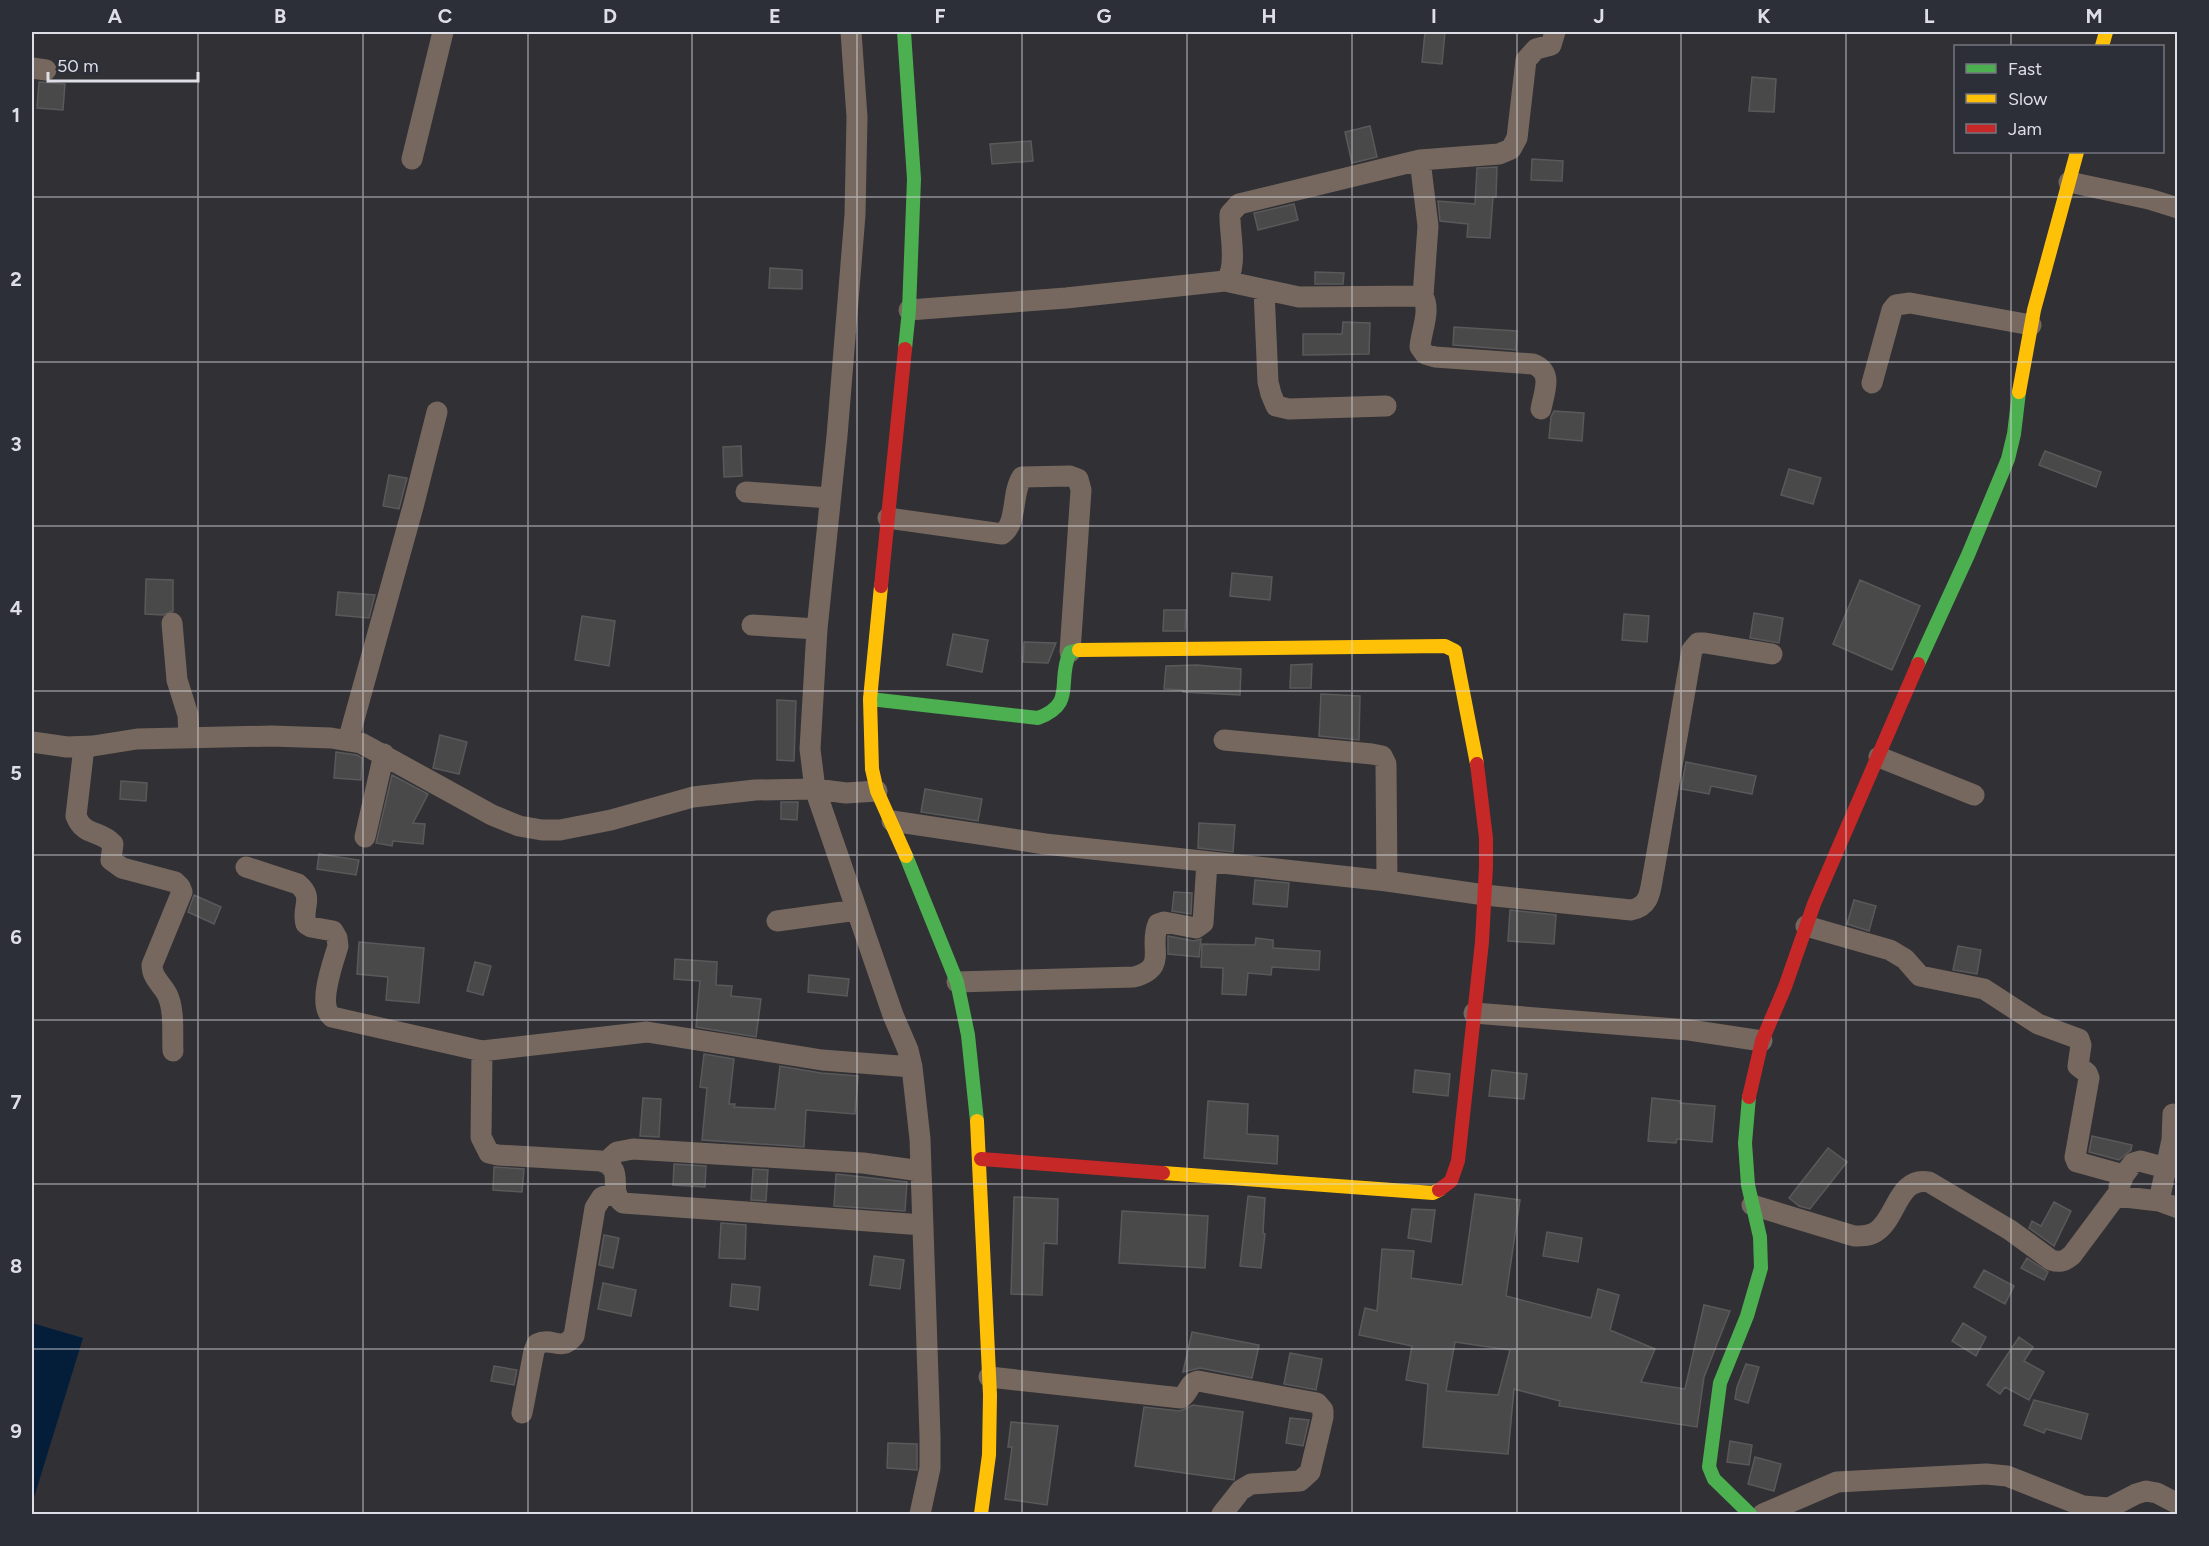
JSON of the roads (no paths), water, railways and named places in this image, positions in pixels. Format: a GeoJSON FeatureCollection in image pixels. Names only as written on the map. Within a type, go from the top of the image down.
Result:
{"type":"FeatureCollection","features":[{"type":"Feature","properties":{"kind":"street"},"geometry":{"type":"LineString","coordinates":[[412,159],[443,32]]}},
{"type":"Feature","properties":{"kind":"street"},"geometry":{"type":"LineString","coordinates":[[851,32],[857,117],[855,215],[817,629],[810,749],[828,791],[857,910],[893,1015],[908,1050],[912,1067],[921,1171],[930,1468],[920,1515]]}},
{"type":"Feature","properties":{"kind":"street"},"geometry":{"type":"LineString","coordinates":[[904,32],[914,179],[909,310],[870,699],[872,769],[877,791],[892,821],[957,982],[968,1034],[981,1159],[991,1420],[989,1466],[981,1515]]}},
{"type":"Feature","properties":{"kind":"street"},"geometry":{"type":"LineString","coordinates":[[1225,281],[1230,277],[1232,267],[1230,214],[1239,204],[1420,160],[1499,154],[1511,149],[1517,138],[1526,60],[1536,49],[1551,45],[1555,32]]}},
{"type":"Feature","properties":{"kind":"street"},"geometry":{"type":"LineString","coordinates":[[1750,1515],[1749,1511],[1714,1479],[1708,1467],[1720,1383],[1748,1316],[1761,1268],[1760,1237],[1748,1185],[1744,1143],[1747,1105],[1762,1041],[1785,987],[1814,904],[2008,459],[2031,325],[2077,153]]}},
{"type":"Feature","properties":{"kind":"street"},"geometry":{"type":"LineString","coordinates":[[1420,160],[1428,226],[1422,296],[1426,302],[1426,310],[1420,347],[1425,354],[1435,357],[1533,364],[1542,367],[1546,373],[1546,381],[1541,409]]}},
{"type":"Feature","properties":{"kind":"street"},"geometry":{"type":"LineString","coordinates":[[2069,182],[2178,208]]}},
{"type":"Feature","properties":{"kind":"street"},"geometry":{"type":"LineString","coordinates":[[909,310],[1066,298],[1225,281],[1299,297],[1422,296]]}},
{"type":"Feature","properties":{"kind":"street"},"geometry":{"type":"LineString","coordinates":[[1264,290],[1268,382],[1276,406],[1289,409],[1386,406]]}},
{"type":"Feature","properties":{"kind":"street"},"geometry":{"type":"LineString","coordinates":[[1872,382],[1892,310],[1896,305],[1910,303],[2031,325]]}},
{"type":"Feature","properties":{"kind":"street"},"geometry":{"type":"LineString","coordinates":[[348,741],[437,412]]}},
{"type":"Feature","properties":{"kind":"street"},"geometry":{"type":"LineString","coordinates":[[870,699],[1038,718],[1050,715],[1057,710],[1062,701],[1065,659],[1070,652],[1081,490],[1078,479],[1070,476],[1022,477],[1017,485],[1008,530],[1002,534],[888,518]]}},
{"type":"Feature","properties":{"kind":"street"},"geometry":{"type":"LineString","coordinates":[[746,492],[830,498]]}},
{"type":"Feature","properties":{"kind":"street"},"geometry":{"type":"LineString","coordinates":[[171,623],[177,680],[188,715],[189,738]]}},
{"type":"Feature","properties":{"kind":"street"},"geometry":{"type":"LineString","coordinates":[[752,625],[817,629]]}},
{"type":"Feature","properties":{"kind":"street"},"geometry":{"type":"LineString","coordinates":[[892,821],[1045,844],[1631,910],[1641,908],[1646,902],[1654,870],[1692,650],[1698,643],[1705,643],[1772,654]]}},
{"type":"Feature","properties":{"kind":"street"},"geometry":{"type":"LineString","coordinates":[[981,1159],[1433,1193],[1447,1187],[1455,1176],[1458,1161],[1485,895],[1485,838],[1476,753],[1453,648],[1445,645],[1086,649],[1070,652]]}},
{"type":"Feature","properties":{"kind":"street"},"geometry":{"type":"LineString","coordinates":[[32,742],[84,747],[137,739],[271,736],[361,743],[492,815],[519,826],[542,830],[560,830],[611,820],[693,797],[755,790],[877,791]]}},
{"type":"Feature","properties":{"kind":"street"},"geometry":{"type":"LineString","coordinates":[[1224,740],[1382,756],[1386,764],[1387,881]]}},
{"type":"Feature","properties":{"kind":"street"},"geometry":{"type":"LineString","coordinates":[[84,747],[76,816],[79,823],[84,830],[109,840],[113,844],[111,860],[115,864],[122,868],[175,882],[182,892],[152,965],[152,972],[167,994],[170,1005],[173,1051]]}},
{"type":"Feature","properties":{"kind":"street"},"geometry":{"type":"LineString","coordinates":[[365,837],[384,754]]}},
{"type":"Feature","properties":{"kind":"street"},"geometry":{"type":"LineString","coordinates":[[1879,757],[1974,795]]}},
{"type":"Feature","properties":{"kind":"street"},"geometry":{"type":"LineString","coordinates":[[957,982],[1134,977],[1145,974],[1155,962],[1158,924],[1164,922],[1196,928],[1203,923],[1207,862]]}},
{"type":"Feature","properties":{"kind":"street"},"geometry":{"type":"LineString","coordinates":[[246,867],[298,884],[305,890],[308,897],[304,916],[306,924],[333,931],[338,946],[325,1007],[327,1013],[332,1017],[482,1051],[647,1032],[822,1060],[912,1067]]}},
{"type":"Feature","properties":{"kind":"street"},"geometry":{"type":"LineString","coordinates":[[777,921],[857,910]]}},
{"type":"Feature","properties":{"kind":"street"},"geometry":{"type":"LineString","coordinates":[[1806,926],[1890,950],[1905,959],[1920,976],[1984,989],[2038,1024],[2079,1039],[2081,1045],[2078,1066],[2087,1073],[2089,1078],[2075,1157],[2078,1162],[2085,1165],[2124,1175]]}},
{"type":"Feature","properties":{"kind":"street"},"geometry":{"type":"LineString","coordinates":[[1474,1013],[1689,1030],[1762,1041]]}},
{"type":"Feature","properties":{"kind":"street"},"geometry":{"type":"LineString","coordinates":[[482,1051],[481,1137],[489,1152],[498,1155],[605,1162],[610,1164],[615,1172],[616,1193],[619,1200],[635,1206],[923,1225]]}},
{"type":"Feature","properties":{"kind":"street"},"geometry":{"type":"LineString","coordinates":[[2116,1196],[2168,1205],[2166,1168],[2172,1140],[2174,1114]]}},
{"type":"Feature","properties":{"kind":"street"},"geometry":{"type":"LineString","coordinates":[[605,1162],[617,1152],[633,1149],[863,1163],[921,1171]]}},
{"type":"Feature","properties":{"kind":"street"},"geometry":{"type":"LineString","coordinates":[[1752,1205],[1854,1236],[1866,1236],[1879,1230],[1910,1184],[1921,1180],[1929,1182],[2010,1230],[2051,1260],[2058,1262],[2065,1261],[2072,1255],[2116,1196],[2124,1175],[2133,1163],[2166,1168]]}},
{"type":"Feature","properties":{"kind":"street"},"geometry":{"type":"LineString","coordinates":[[522,1413],[537,1344],[548,1342],[563,1345],[569,1343],[574,1336],[595,1208],[602,1197],[616,1193]]}},
{"type":"Feature","properties":{"kind":"street"},"geometry":{"type":"LineString","coordinates":[[989,1377],[1181,1398],[1185,1396],[1190,1385],[1198,1381],[1317,1403],[1323,1410],[1323,1417],[1310,1472],[1305,1479],[1251,1484],[1241,1490],[1222,1515]]}},
{"type":"Feature","properties":{"kind":"street"},"geometry":{"type":"LineString","coordinates":[[1763,1515],[1837,1482],[1986,1474],[2007,1476],[2083,1506],[2109,1508],[2146,1491],[2157,1493],[2178,1504]]}},
{"type":"Feature","properties":{"kind":"water"},"geometry":{"type":"Polygon","coordinates":[[[32,1323],[83,1338],[32,1504],[32,1323]]]}}]}
